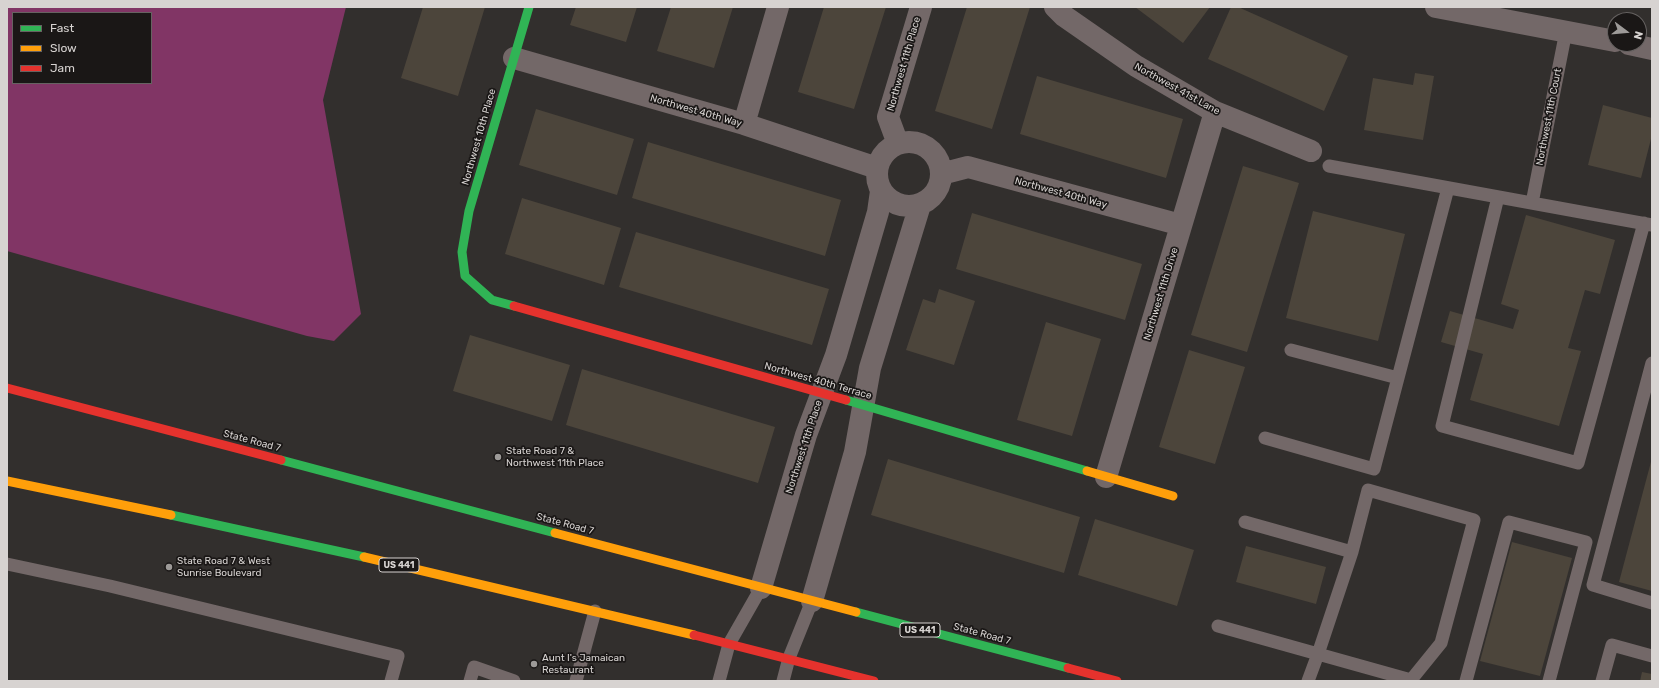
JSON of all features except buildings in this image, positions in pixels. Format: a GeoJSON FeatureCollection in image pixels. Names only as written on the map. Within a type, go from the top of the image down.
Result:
{"type":"FeatureCollection","features":[{"type":"Feature","properties":{"kind":"main road","name":"Northwest 10th Place"},"geometry":{"type":"LineString","coordinates":[[465,276],[462,252],[469,211],[529,7]]}},
{"type":"Feature","properties":{"kind":"main road","name":"Northwest 40th Terrace"},"geometry":{"type":"LineString","coordinates":[[465,276],[492,300],[822,393],[1172,496]]}},
{"type":"Feature","properties":{"kind":"main road","name":"State Road 7"},"geometry":{"type":"LineString","coordinates":[[7,388],[1117,681]]}},
{"type":"Feature","properties":{"kind":"main road","name":"US 441"},"geometry":{"type":"LineString","coordinates":[[7,481],[235,528],[595,610],[789,658],[874,681]]}},
{"type":"Feature","properties":{"kind":"street"},"geometry":{"type":"LineString","coordinates":[[744,124],[778,7]]}},
{"type":"Feature","properties":{"kind":"street","name":"Northwest 11th Place"},"geometry":{"type":"LineString","coordinates":[[898,144],[888,117],[921,7]]}},
{"type":"Feature","properties":{"kind":"street","name":"Northwest 41st Lane"},"geometry":{"type":"LineString","coordinates":[[1055,7],[1064,16],[1136,66],[1215,112],[1311,151]]}},
{"type":"Feature","properties":{"kind":"street"},"geometry":{"type":"LineString","coordinates":[[1436,7],[1483,11],[1607,39]]}},
{"type":"Feature","properties":{"kind":"street","name":"Northwest 40th Way"},"geometry":{"type":"LineString","coordinates":[[514,58],[744,124],[877,168]]}},
{"type":"Feature","properties":{"kind":"street","name":"Northwest 11th Drive"},"geometry":{"type":"LineString","coordinates":[[1106,477],[1215,112]]}},
{"type":"Feature","properties":{"kind":"street"},"geometry":{"type":"LineString","coordinates":[[908,141],[918,143],[928,147],[937,159],[941,174],[940,184],[936,193],[928,200],[920,204],[909,206],[898,204],[888,199],[881,191],[878,183],[877,168],[881,157],[888,149],[898,144],[908,141]]}},
{"type":"Feature","properties":{"kind":"street","name":"Northwest 40th Way"},"geometry":{"type":"LineString","coordinates":[[941,174],[968,167],[1181,225]]}},
{"type":"Feature","properties":{"kind":"street","name":"Northwest 11th Place"},"geometry":{"type":"LineString","coordinates":[[761,588],[806,435],[836,355],[878,212],[881,191]]}},
{"type":"Feature","properties":{"kind":"street"},"geometry":{"type":"LineString","coordinates":[[812,601],[855,452],[870,368],[920,204]]}},
{"type":"Feature","properties":{"kind":"lane","name":"Northwest 11th Court"},"geometry":{"type":"LineString","coordinates":[[1532,203],[1566,31]]}},
{"type":"Feature","properties":{"kind":"lane"},"geometry":{"type":"LineString","coordinates":[[1329,166],[1648,224],[1578,463],[1442,426],[1498,197]]}},
{"type":"Feature","properties":{"kind":"lane"},"geometry":{"type":"LineString","coordinates":[[1308,681],[1352,552],[1448,188]]}},
{"type":"Feature","properties":{"kind":"lane"},"geometry":{"type":"LineString","coordinates":[[1290,350],[1398,378]]}},
{"type":"Feature","properties":{"kind":"lane"},"geometry":{"type":"LineString","coordinates":[[1652,363],[1593,585],[1652,602]]}},
{"type":"Feature","properties":{"kind":"lane"},"geometry":{"type":"LineString","coordinates":[[1265,438],[1374,469]]}},
{"type":"Feature","properties":{"kind":"lane"},"geometry":{"type":"LineString","coordinates":[[1218,626],[1411,680],[1441,643],[1474,520],[1368,490]]}},
{"type":"Feature","properties":{"kind":"lane"},"geometry":{"type":"LineString","coordinates":[[1245,522],[1352,552]]}},
{"type":"Feature","properties":{"kind":"lane"},"geometry":{"type":"LineString","coordinates":[[1466,681],[1509,522],[1586,542],[1549,681]]}},
{"type":"Feature","properties":{"kind":"lane"},"geometry":{"type":"LineString","coordinates":[[7,564],[110,586],[398,656],[391,681]]}},
{"type":"Feature","properties":{"kind":"lane"},"geometry":{"type":"LineString","coordinates":[[719,681],[730,644],[761,588]]}},
{"type":"Feature","properties":{"kind":"lane"},"geometry":{"type":"LineString","coordinates":[[783,681],[789,658],[812,601]]}},
{"type":"Feature","properties":{"kind":"lane"},"geometry":{"type":"LineString","coordinates":[[576,681],[595,610]]}},
{"type":"Feature","properties":{"kind":"lane"},"geometry":{"type":"LineString","coordinates":[[1602,681],[1612,645],[1652,656]]}},
{"type":"Feature","properties":{"kind":"lane"},"geometry":{"type":"LineString","coordinates":[[470,681],[474,667],[514,681]]}},
{"type":"Feature","properties":{"kind":"shaded area"},"geometry":{"type":"Polygon","coordinates":[[[7,7],[346,7],[323,100],[361,314],[334,341],[307,336],[7,251],[7,7]]]}},
{"type":"Feature","properties":{"kind":"traffic: fast"},"geometry":{"type":"LineString","coordinates":[[514,306],[492,300],[465,276],[462,252],[469,211],[529,7]]}},
{"type":"Feature","properties":{"kind":"traffic: fast"},"geometry":{"type":"LineString","coordinates":[[846,400],[1087,471]]}},
{"type":"Feature","properties":{"kind":"traffic: fast"},"geometry":{"type":"LineString","coordinates":[[281,460],[555,533]]}},
{"type":"Feature","properties":{"kind":"traffic: fast"},"geometry":{"type":"LineString","coordinates":[[171,515],[364,557]]}},
{"type":"Feature","properties":{"kind":"traffic: fast"},"geometry":{"type":"LineString","coordinates":[[856,612],[1068,668]]}},
{"type":"Feature","properties":{"kind":"traffic: slow"},"geometry":{"type":"LineString","coordinates":[[1087,471],[1173,496]]}},
{"type":"Feature","properties":{"kind":"traffic: slow"},"geometry":{"type":"LineString","coordinates":[[7,481],[171,515]]}},
{"type":"Feature","properties":{"kind":"traffic: slow"},"geometry":{"type":"LineString","coordinates":[[555,533],[856,612]]}},
{"type":"Feature","properties":{"kind":"traffic: slow"},"geometry":{"type":"LineString","coordinates":[[364,557],[694,635]]}},
{"type":"Feature","properties":{"kind":"traffic: jam"},"geometry":{"type":"LineString","coordinates":[[514,306],[846,400]]}},
{"type":"Feature","properties":{"kind":"traffic: jam"},"geometry":{"type":"LineString","coordinates":[[7,388],[281,460]]}},
{"type":"Feature","properties":{"kind":"traffic: jam"},"geometry":{"type":"LineString","coordinates":[[694,635],[874,681]]}},
{"type":"Feature","properties":{"kind":"traffic: jam"},"geometry":{"type":"LineString","coordinates":[[1068,668],[1117,681]]}},
{"type":"Feature","properties":{"kind":"place","name":"State Road 7 & Northwest 11th Place"},"geometry":{"type":"Point","coordinates":[498,457]}},
{"type":"Feature","properties":{"kind":"place","name":"State Road 7 & West Sunrise Boulevard"},"geometry":{"type":"Point","coordinates":[169,567]}},
{"type":"Feature","properties":{"kind":"place","name":"Aunt I's Jamaican Restaurant"},"geometry":{"type":"Point","coordinates":[534,664]}}]}
